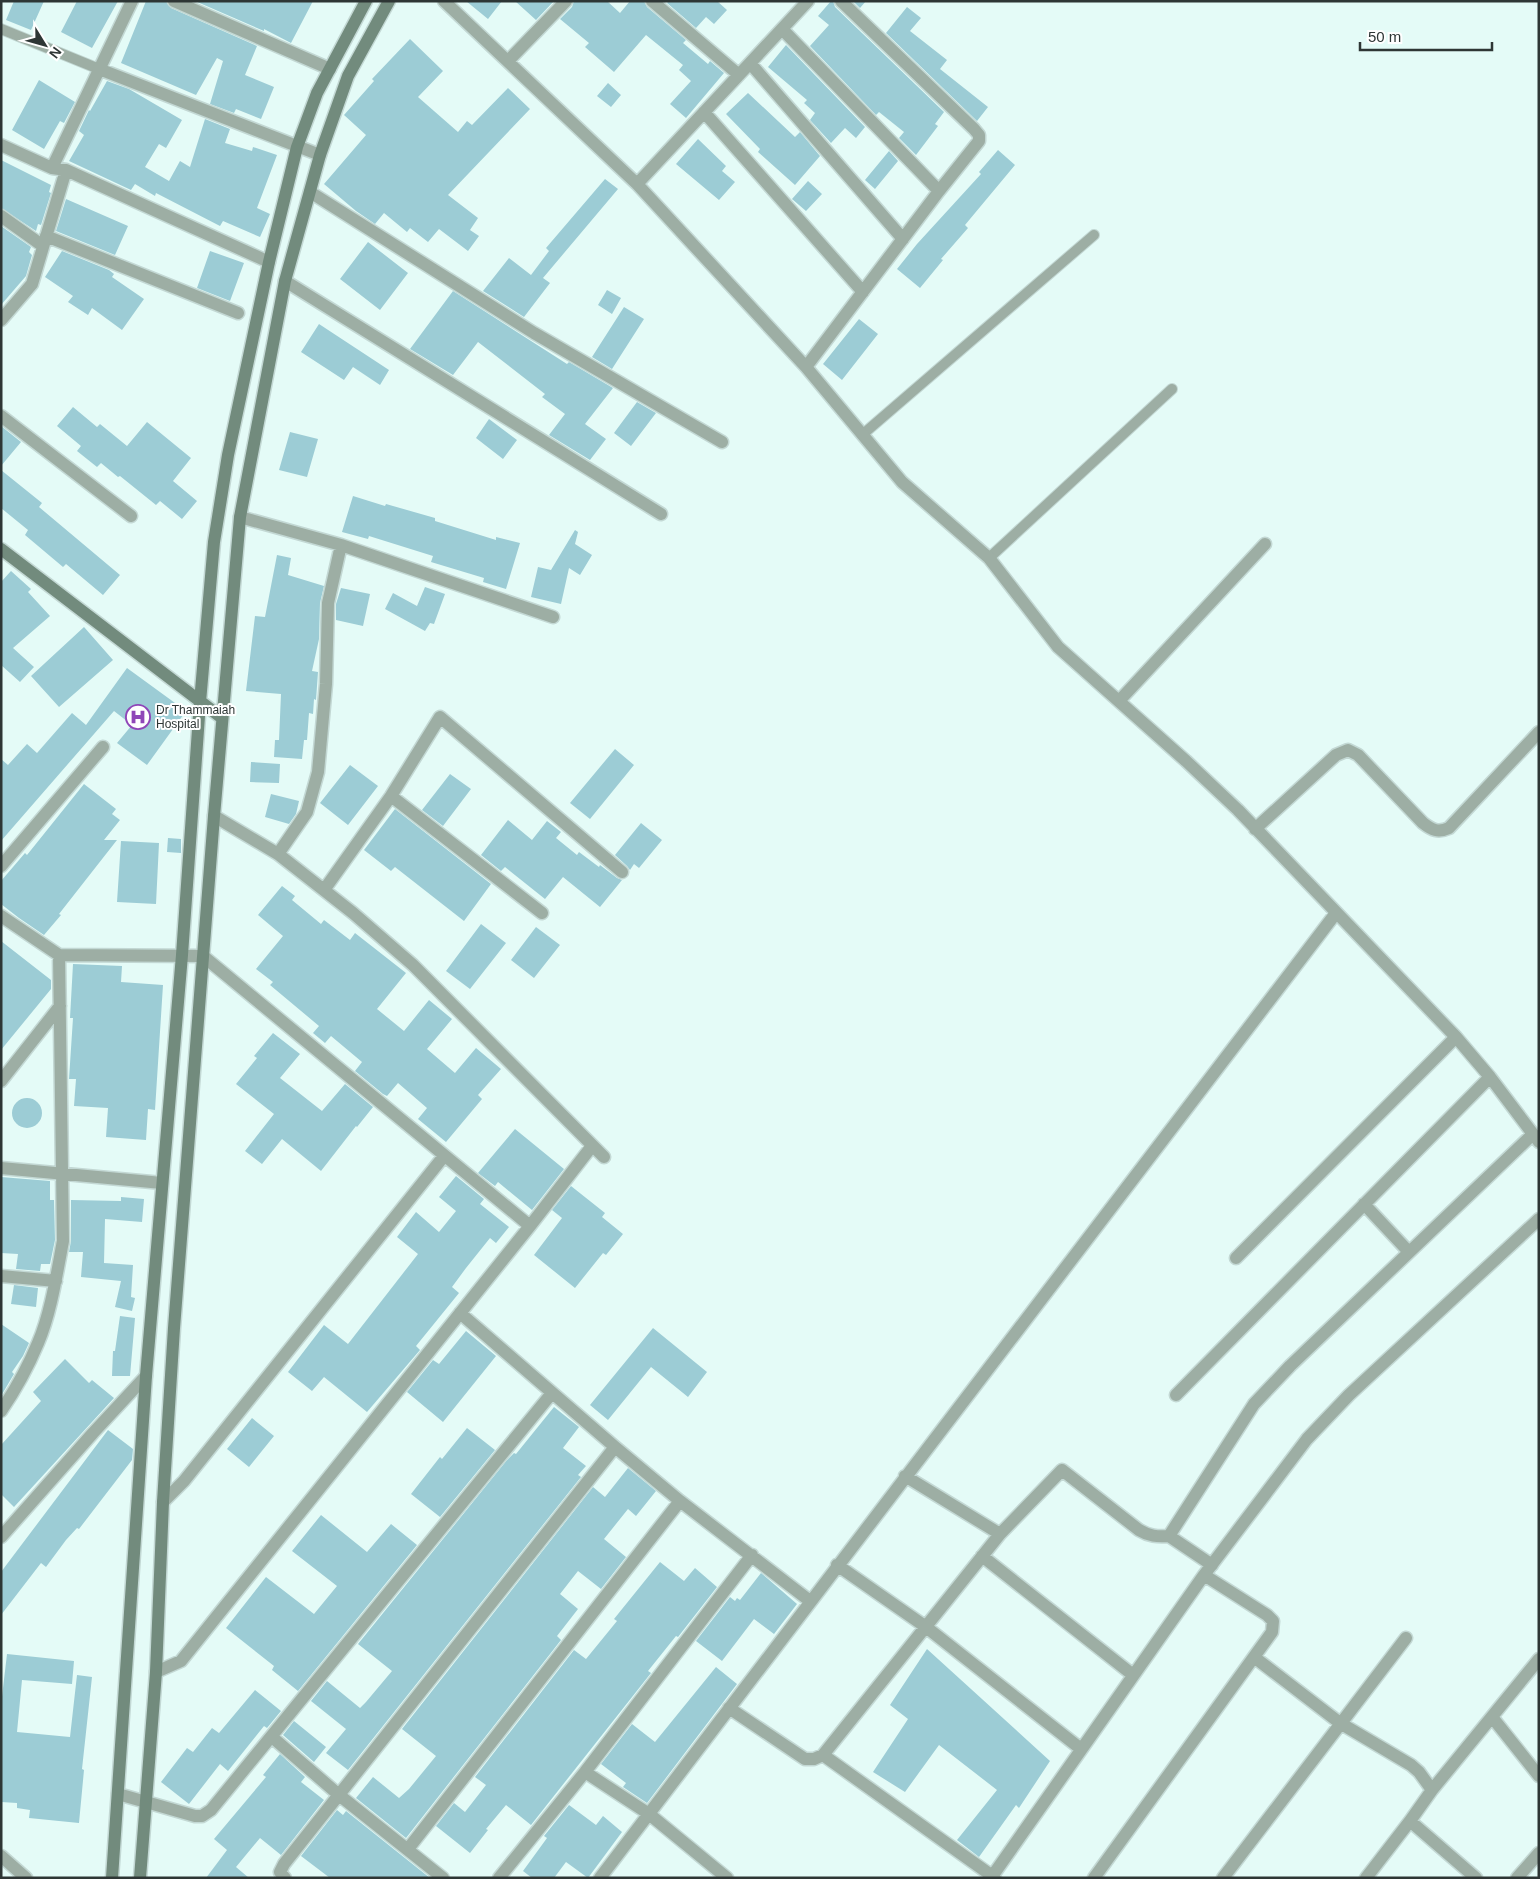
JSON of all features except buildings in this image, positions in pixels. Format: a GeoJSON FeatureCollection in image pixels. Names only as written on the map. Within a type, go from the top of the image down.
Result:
{"type":"FeatureCollection","features":[{"type":"Feature","properties":{"kind":"main road"},"geometry":{"type":"LineString","coordinates":[[112,1878],[146,1376],[182,955],[200,702],[214,542],[228,454],[269,262],[297,146],[318,93],[366,1]]}},
{"type":"Feature","properties":{"kind":"main road"},"geometry":{"type":"LineString","coordinates":[[140,1878],[156,1672],[163,1502],[174,1328],[214,816],[240,516],[285,281],[320,155],[348,76],[389,1]]}},
{"type":"Feature","properties":{"kind":"main road"},"geometry":{"type":"LineString","coordinates":[[1,549],[222,718]]}},
{"type":"Feature","properties":{"kind":"street"},"geometry":{"type":"LineString","coordinates":[[52,168],[132,1]]}},
{"type":"Feature","properties":{"kind":"street"},"geometry":{"type":"LineString","coordinates":[[174,1],[330,69]]}},
{"type":"Feature","properties":{"kind":"street"},"geometry":{"type":"LineString","coordinates":[[444,1],[637,184],[806,367],[902,482],[989,558],[1058,647],[1186,760],[1256,829],[1456,1037],[1490,1077],[1536,1138],[1409,1252],[1290,1366],[1254,1404],[1169,1536]]}},
{"type":"Feature","properties":{"kind":"street"},"geometry":{"type":"LineString","coordinates":[[508,61],[566,1]]}},
{"type":"Feature","properties":{"kind":"street"},"geometry":{"type":"LineString","coordinates":[[637,184],[808,1]]}},
{"type":"Feature","properties":{"kind":"street"},"geometry":{"type":"LineString","coordinates":[[806,367],[979,141],[979,135],[840,1]]}},
{"type":"Feature","properties":{"kind":"street"},"geometry":{"type":"LineString","coordinates":[[655,2],[739,75]]}},
{"type":"Feature","properties":{"kind":"street"},"geometry":{"type":"LineString","coordinates":[[782,29],[939,191]]}},
{"type":"Feature","properties":{"kind":"street"},"geometry":{"type":"LineString","coordinates":[[750,64],[903,239]]}},
{"type":"Feature","properties":{"kind":"street"},"geometry":{"type":"LineString","coordinates":[[99,69],[320,155]]}},
{"type":"Feature","properties":{"kind":"street"},"geometry":{"type":"LineString","coordinates":[[704,112],[863,292]]}},
{"type":"Feature","properties":{"kind":"street"},"geometry":{"type":"LineString","coordinates":[[1,145],[52,168],[66,170],[269,262]]}},
{"type":"Feature","properties":{"kind":"street"},"geometry":{"type":"LineString","coordinates":[[1,320],[32,284],[66,170]]}},
{"type":"Feature","properties":{"kind":"street"},"geometry":{"type":"LineString","coordinates":[[310,192],[534,333],[722,442]]}},
{"type":"Feature","properties":{"kind":"street"},"geometry":{"type":"LineString","coordinates":[[1,216],[45,241],[238,313]]}},
{"type":"Feature","properties":{"kind":"street"},"geometry":{"type":"LineString","coordinates":[[285,281],[661,514]]}},
{"type":"Feature","properties":{"kind":"street"},"geometry":{"type":"LineString","coordinates":[[1,416],[131,516]]}},
{"type":"Feature","properties":{"kind":"street"},"geometry":{"type":"LineString","coordinates":[[240,516],[341,545],[553,617]]}},
{"type":"Feature","properties":{"kind":"street"},"geometry":{"type":"LineString","coordinates":[[1118,701],[1265,544]]}},
{"type":"Feature","properties":{"kind":"street"},"geometry":{"type":"LineString","coordinates":[[278,854],[306,812],[318,772],[326,684],[328,603],[341,545]]}},
{"type":"Feature","properties":{"kind":"street"},"geometry":{"type":"LineString","coordinates":[[324,890],[391,796],[440,717],[622,872]]}},
{"type":"Feature","properties":{"kind":"street"},"geometry":{"type":"LineString","coordinates":[[1256,829],[1336,755],[1348,750],[1358,755],[1431,830],[1442,831],[1448,828],[1539,732]]}},
{"type":"Feature","properties":{"kind":"street"},"geometry":{"type":"LineString","coordinates":[[1,866],[103,747]]}},
{"type":"Feature","properties":{"kind":"street"},"geometry":{"type":"LineString","coordinates":[[391,796],[542,913]]}},
{"type":"Feature","properties":{"kind":"street"},"geometry":{"type":"LineString","coordinates":[[214,816],[278,854],[353,913],[413,965],[604,1157]]}},
{"type":"Feature","properties":{"kind":"street"},"geometry":{"type":"LineString","coordinates":[[600,1878],[1336,913]]}},
{"type":"Feature","properties":{"kind":"street"},"geometry":{"type":"LineString","coordinates":[[1,916],[59,956],[203,956],[530,1226]]}},
{"type":"Feature","properties":{"kind":"street"},"geometry":{"type":"LineString","coordinates":[[1,1411],[17,1387],[39,1341],[56,1281],[63,1241],[59,956]]}},
{"type":"Feature","properties":{"kind":"street"},"geometry":{"type":"LineString","coordinates":[[1,1082],[60,1006]]}},
{"type":"Feature","properties":{"kind":"street"},"geometry":{"type":"LineString","coordinates":[[1236,1258],[1456,1037]]}},
{"type":"Feature","properties":{"kind":"street"},"geometry":{"type":"LineString","coordinates":[[1176,1395],[1490,1077]]}},
{"type":"Feature","properties":{"kind":"street"},"geometry":{"type":"LineString","coordinates":[[156,1672],[181,1661],[592,1146]]}},
{"type":"Feature","properties":{"kind":"street"},"geometry":{"type":"LineString","coordinates":[[163,1502],[184,1481],[444,1156]]}},
{"type":"Feature","properties":{"kind":"street"},"geometry":{"type":"LineString","coordinates":[[1,1168],[61,1172],[162,1183]]}},
{"type":"Feature","properties":{"kind":"street"},"geometry":{"type":"LineString","coordinates":[[1364,1204],[1409,1252]]}},
{"type":"Feature","properties":{"kind":"street"},"geometry":{"type":"LineString","coordinates":[[823,1755],[993,1877],[1133,1675],[1212,1565],[1307,1439],[1327,1416],[1539,1219]]}},
{"type":"Feature","properties":{"kind":"street"},"geometry":{"type":"LineString","coordinates":[[1,1276],[56,1281]]}},
{"type":"Feature","properties":{"kind":"street"},"geometry":{"type":"LineString","coordinates":[[460,1313],[615,1448],[680,1501],[752,1554],[810,1601]]}},
{"type":"Feature","properties":{"kind":"street"},"geometry":{"type":"LineString","coordinates":[[1,1537],[146,1376]]}},
{"type":"Feature","properties":{"kind":"street"},"geometry":{"type":"LineString","coordinates":[[118,1794],[195,1816],[207,1814],[552,1393]]}},
{"type":"Feature","properties":{"kind":"street"},"geometry":{"type":"LineString","coordinates":[[285,1878],[280,1872],[281,1868],[615,1448]]}},
{"type":"Feature","properties":{"kind":"street"},"geometry":{"type":"LineString","coordinates":[[729,1708],[805,1759],[814,1759],[823,1755],[1000,1534],[1062,1470],[1139,1530],[1148,1535],[1158,1537],[1169,1536],[1212,1565]]}},
{"type":"Feature","properties":{"kind":"street"},"geometry":{"type":"LineString","coordinates":[[905,1476],[1000,1534]]}},
{"type":"Feature","properties":{"kind":"street"},"geometry":{"type":"LineString","coordinates":[[408,1849],[680,1501]]}},
{"type":"Feature","properties":{"kind":"street"},"geometry":{"type":"LineString","coordinates":[[499,1878],[585,1772],[752,1554]]}},
{"type":"Feature","properties":{"kind":"street"},"geometry":{"type":"LineString","coordinates":[[982,1556],[1133,1675]]}},
{"type":"Feature","properties":{"kind":"street"},"geometry":{"type":"LineString","coordinates":[[837,1566],[926,1627],[1081,1749]]}},
{"type":"Feature","properties":{"kind":"street"},"geometry":{"type":"LineString","coordinates":[[1094,1878],[1272,1632],[1273,1621],[1267,1615],[1204,1576]]}},
{"type":"Feature","properties":{"kind":"street"},"geometry":{"type":"LineString","coordinates":[[1223,1878],[1406,1638]]}},
{"type":"Feature","properties":{"kind":"street"},"geometry":{"type":"LineString","coordinates":[[1254,1657],[1340,1723],[1411,1765],[1419,1772],[1432,1790]]}},
{"type":"Feature","properties":{"kind":"street"},"geometry":{"type":"LineString","coordinates":[[1366,1878],[1432,1790],[1539,1658]]}},
{"type":"Feature","properties":{"kind":"street"},"geometry":{"type":"LineString","coordinates":[[1492,1717],[1539,1776]]}},
{"type":"Feature","properties":{"kind":"street"},"geometry":{"type":"LineString","coordinates":[[272,1737],[339,1795],[443,1878]]}},
{"type":"Feature","properties":{"kind":"street"},"geometry":{"type":"LineString","coordinates":[[585,1772],[649,1814],[727,1878]]}},
{"type":"Feature","properties":{"kind":"street"},"geometry":{"type":"LineString","coordinates":[[1410,1820],[1476,1878]]}},
{"type":"Feature","properties":{"kind":"street"},"geometry":{"type":"LineString","coordinates":[[1517,1878],[1539,1853]]}},
{"type":"Feature","properties":{"kind":"street"},"geometry":{"type":"LineString","coordinates":[[1,1856],[26,1878]]}},
{"type":"Feature","properties":{"kind":"lane"},"geometry":{"type":"LineString","coordinates":[[1,29],[99,69]]}},
{"type":"Feature","properties":{"kind":"lane"},"geometry":{"type":"LineString","coordinates":[[862,435],[1094,235]]}},
{"type":"Feature","properties":{"kind":"lane"},"geometry":{"type":"LineString","coordinates":[[989,558],[1172,390]]}},
{"type":"Feature","properties":{"kind":"place","name":"Dr Thammaiah Hospital"},"geometry":{"type":"Point","coordinates":[138,717]}}]}
